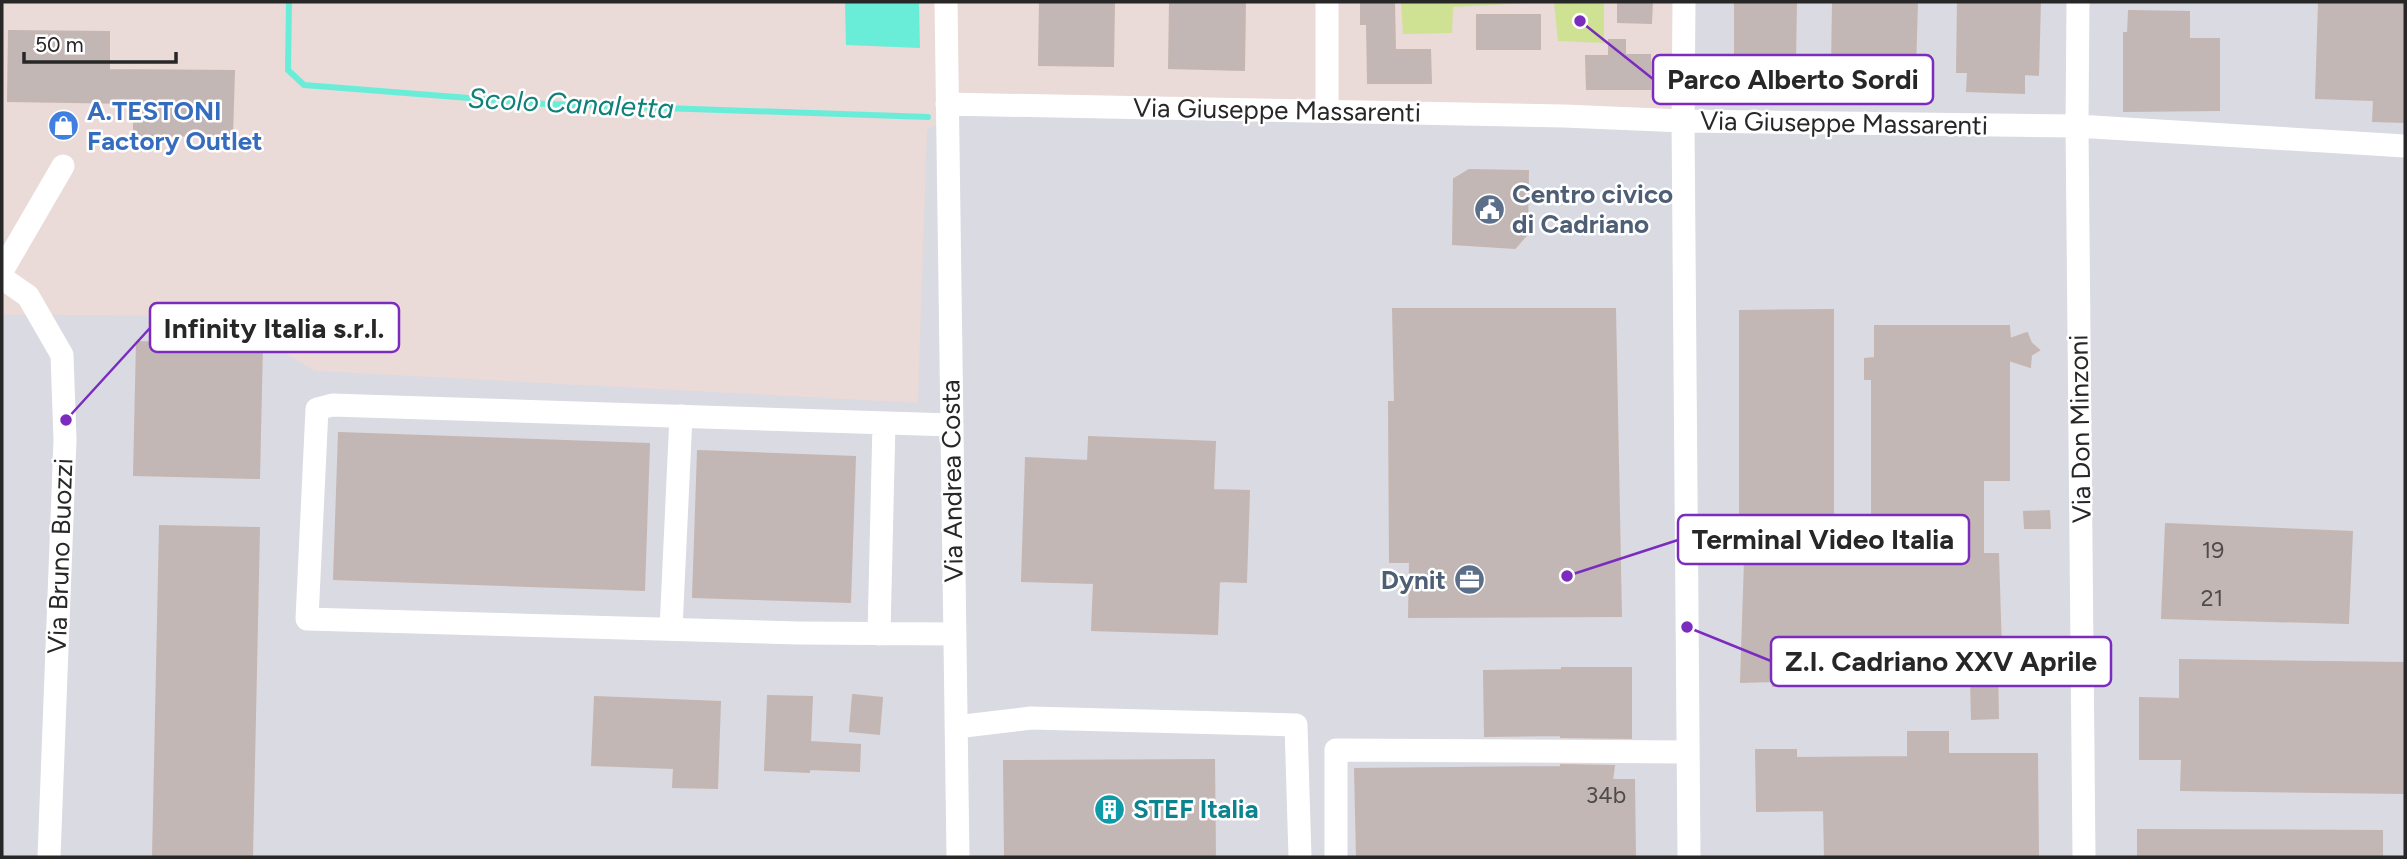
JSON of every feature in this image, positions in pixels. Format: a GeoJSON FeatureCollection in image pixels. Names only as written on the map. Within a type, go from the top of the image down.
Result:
{"type":"FeatureCollection","features":[{"type":"Feature","properties":{"kind":"street","name":"Via Andrea Costa"},"geometry":{"type":"LineString","coordinates":[[946,2],[958,857]]}},
{"type":"Feature","properties":{"kind":"street"},"geometry":{"type":"LineString","coordinates":[[1327,2],[1327,111]]}},
{"type":"Feature","properties":{"kind":"street"},"geometry":{"type":"LineString","coordinates":[[1684,2],[1689,857]]}},
{"type":"Feature","properties":{"kind":"street","name":"Via Don Minzoni"},"geometry":{"type":"LineString","coordinates":[[2078,2],[2084,857]]}},
{"type":"Feature","properties":{"kind":"street","name":"Via Giuseppe Massarenti"},"geometry":{"type":"LineString","coordinates":[[947,104],[1683,121],[2077,126],[2405,146]]}},
{"type":"Feature","properties":{"kind":"street"},"geometry":{"type":"LineString","coordinates":[[2,271],[63,166]]}},
{"type":"Feature","properties":{"kind":"street","name":"Via Bruno Buozzi"},"geometry":{"type":"LineString","coordinates":[[2,278],[28,296],[62,355],[65,440],[49,857]]}},
{"type":"Feature","properties":{"kind":"street"},"geometry":{"type":"LineString","coordinates":[[951,425],[332,405],[317,409],[307,619],[954,634]]}},
{"type":"Feature","properties":{"kind":"street"},"geometry":{"type":"LineString","coordinates":[[671,629],[681,416]]}},
{"type":"Feature","properties":{"kind":"street"},"geometry":{"type":"LineString","coordinates":[[879,634],[884,423]]}},
{"type":"Feature","properties":{"kind":"street"},"geometry":{"type":"LineString","coordinates":[[956,727],[1031,718],[1296,725],[1300,857]]}},
{"type":"Feature","properties":{"kind":"street"},"geometry":{"type":"LineString","coordinates":[[1336,857],[1336,750],[1688,752]]}},
{"type":"Feature","properties":{"kind":"shaded area"},"geometry":{"type":"Polygon","coordinates":[[[1688,2],[2405,2],[2405,857],[2,857],[2,315],[286,316],[285,353],[315,371],[918,403],[927,130],[977,103],[1691,120],[1688,2]]]}},
{"type":"Feature","properties":{"kind":"green space"},"geometry":{"type":"Polygon","coordinates":[[[1401,2],[1550,2],[1453,7],[1452,33],[1403,34],[1401,2]]]}},
{"type":"Feature","properties":{"kind":"green space"},"geometry":{"type":"Polygon","coordinates":[[[1554,2],[1604,2],[1604,43],[1558,41],[1554,2]]]}},
{"type":"Feature","properties":{"kind":"water"},"geometry":{"type":"Polygon","coordinates":[[[845,2],[919,2],[920,48],[846,45],[845,2]]]}},
{"type":"Feature","properties":{"kind":"building"},"geometry":{"type":"Polygon","coordinates":[[[1040,2],[1114,2],[1113,66],[1039,65],[1040,2]]]}},
{"type":"Feature","properties":{"kind":"building"},"geometry":{"type":"Polygon","coordinates":[[[1170,2],[1245,2],[1244,70],[1169,68],[1170,2]]]}},
{"type":"Feature","properties":{"kind":"building"},"geometry":{"type":"Polygon","coordinates":[[[1361,2],[1394,2],[1395,50],[1430,50],[1431,83],[1368,83],[1367,24],[1361,24],[1361,2]]]}},
{"type":"Feature","properties":{"kind":"building"},"geometry":{"type":"Polygon","coordinates":[[[1618,2],[1652,2],[1651,23],[1618,22],[1618,2]]]}},
{"type":"Feature","properties":{"kind":"building"},"geometry":{"type":"Polygon","coordinates":[[[1735,2],[1796,2],[1795,61],[1735,61],[1735,2]]]}},
{"type":"Feature","properties":{"kind":"building"},"geometry":{"type":"Polygon","coordinates":[[[1833,2],[1917,2],[1915,70],[1903,70],[1903,88],[1840,87],[1840,68],[1832,68],[1833,2]]]}},
{"type":"Feature","properties":{"kind":"building"},"geometry":{"type":"Polygon","coordinates":[[[1958,2],[2040,2],[2038,75],[2024,74],[2024,93],[1967,91],[1968,72],[1957,72],[1958,2]]]}},
{"type":"Feature","properties":{"kind":"building"},"geometry":{"type":"Polygon","coordinates":[[[2319,2],[2405,2],[2405,122],[2373,121],[2374,100],[2316,98],[2319,2]]]}},
{"type":"Feature","properties":{"kind":"building"},"geometry":{"type":"Polygon","coordinates":[[[2129,11],[2189,12],[2189,39],[2219,39],[2219,110],[2124,111],[2124,33],[2128,33],[2129,11]]]}},
{"type":"Feature","properties":{"kind":"building"},"geometry":{"type":"Polygon","coordinates":[[[1477,15],[1540,15],[1540,49],[1477,49],[1477,15]]]}},
{"type":"Feature","properties":{"kind":"building"},"geometry":{"type":"Polygon","coordinates":[[[9,31],[109,32],[109,70],[234,71],[232,136],[134,135],[134,103],[8,101],[9,31]]]}},
{"type":"Feature","properties":{"kind":"building"},"geometry":{"type":"Polygon","coordinates":[[[1609,40],[1625,40],[1625,55],[1650,55],[1650,89],[1587,89],[1586,56],[1609,56],[1609,40]]]}},
{"type":"Feature","properties":{"kind":"building"},"geometry":{"type":"Polygon","coordinates":[[[1469,170],[1528,171],[1527,234],[1515,248],[1453,244],[1454,179],[1469,170]]]}},
{"type":"Feature","properties":{"kind":"building"},"geometry":{"type":"Polygon","coordinates":[[[1393,309],[1615,309],[1621,616],[1409,617],[1410,562],[1390,562],[1389,402],[1395,402],[1393,309]]]}},
{"type":"Feature","properties":{"kind":"building"},"geometry":{"type":"Polygon","coordinates":[[[1833,310],[1833,521],[1740,521],[1740,311],[1833,310]]]}},
{"type":"Feature","properties":{"kind":"building"},"geometry":{"type":"Polygon","coordinates":[[[1875,326],[2009,326],[2010,339],[2027,333],[2031,343],[2039,350],[2031,355],[2030,367],[2009,360],[2009,480],[1983,480],[1983,554],[1998,554],[2001,650],[2010,649],[2010,665],[1997,666],[1998,718],[1972,719],[1971,681],[1773,686],[1773,681],[1741,682],[1745,561],[1872,557],[1872,379],[1865,379],[1865,359],[1875,358],[1875,326]]]}},
{"type":"Feature","properties":{"kind":"building"},"geometry":{"type":"Polygon","coordinates":[[[137,342],[262,345],[259,478],[134,475],[137,342]]]}},
{"type":"Feature","properties":{"kind":"building"},"geometry":{"type":"Polygon","coordinates":[[[339,433],[649,444],[644,590],[334,579],[339,433]]]}},
{"type":"Feature","properties":{"kind":"building"},"geometry":{"type":"Polygon","coordinates":[[[1089,437],[1215,442],[1213,490],[1249,491],[1246,582],[1219,581],[1217,634],[1092,630],[1094,583],[1022,581],[1026,458],[1088,461],[1089,437]]]}},
{"type":"Feature","properties":{"kind":"building"},"geometry":{"type":"Polygon","coordinates":[[[698,451],[855,457],[850,602],[693,597],[698,451]]]}},
{"type":"Feature","properties":{"kind":"building"},"geometry":{"type":"Polygon","coordinates":[[[2049,511],[2050,528],[2025,528],[2024,512],[2049,511]]]}},
{"type":"Feature","properties":{"kind":"building"},"geometry":{"type":"Polygon","coordinates":[[[2166,524],[2352,532],[2348,623],[2162,618],[2166,524]]]}},
{"type":"Feature","properties":{"kind":"building"},"geometry":{"type":"Polygon","coordinates":[[[160,526],[259,528],[252,857],[153,857],[160,526]]]}},
{"type":"Feature","properties":{"kind":"building"},"geometry":{"type":"Polygon","coordinates":[[[2180,660],[2405,663],[2405,793],[2181,790],[2182,759],[2140,759],[2140,698],[2180,699],[2180,660]]]}},
{"type":"Feature","properties":{"kind":"building"},"geometry":{"type":"Polygon","coordinates":[[[1631,668],[1631,738],[1485,736],[1484,671],[1631,668]]]}},
{"type":"Feature","properties":{"kind":"building"},"geometry":{"type":"Polygon","coordinates":[[[853,695],[882,698],[879,734],[850,731],[853,695]]]}},
{"type":"Feature","properties":{"kind":"building"},"geometry":{"type":"Polygon","coordinates":[[[768,696],[812,697],[810,742],[860,745],[859,771],[765,770],[768,696]]]}},
{"type":"Feature","properties":{"kind":"building"},"geometry":{"type":"Polygon","coordinates":[[[595,697],[720,702],[717,788],[673,787],[674,768],[592,765],[595,697]]]}},
{"type":"Feature","properties":{"kind":"building"},"geometry":{"type":"Polygon","coordinates":[[[1908,732],[1948,732],[1948,754],[2037,754],[2038,857],[1825,857],[1824,810],[1757,811],[1756,750],[1796,750],[1796,758],[1908,757],[1908,732]]]}},
{"type":"Feature","properties":{"kind":"building","name":"STEF Italia"},"geometry":{"type":"Polygon","coordinates":[[[1214,760],[1215,857],[1005,857],[1004,761],[1214,760]]]}},
{"type":"Feature","properties":{"kind":"building"},"geometry":{"type":"Polygon","coordinates":[[[1614,766],[1612,780],[1634,780],[1635,857],[1357,857],[1355,769],[1614,766]]]}},
{"type":"Feature","properties":{"kind":"building"},"geometry":{"type":"Polygon","coordinates":[[[2138,830],[2382,831],[2382,857],[2138,857],[2138,830]]]}},
{"type":"Feature","properties":{"kind":"waterway","name":"Scolo Canaletta"},"geometry":{"type":"LineString","coordinates":[[289,2],[288,70],[304,85],[546,104],[928,117]]}},
{"type":"Feature","properties":{"kind":"place","name":"Parco Alberto Sordi"},"geometry":{"type":"Point","coordinates":[1580,21]}},
{"type":"Feature","properties":{"kind":"place","name":"A.TESTONI Factory Outlet"},"geometry":{"type":"Point","coordinates":[64,126]}},
{"type":"Feature","properties":{"kind":"place","name":"Centro civico di Cadriano"},"geometry":{"type":"Point","coordinates":[1489,209]}},
{"type":"Feature","properties":{"kind":"place","name":"Infinity Italia s.r.l."},"geometry":{"type":"Point","coordinates":[66,420]}},
{"type":"Feature","properties":{"kind":"place","name":"Terminal Video Italia"},"geometry":{"type":"Point","coordinates":[1567,576]}},
{"type":"Feature","properties":{"kind":"place","name":"Dynit"},"geometry":{"type":"Point","coordinates":[1469,580]}},
{"type":"Feature","properties":{"kind":"place","name":"Z.I. Cadriano XXV Aprile"},"geometry":{"type":"Point","coordinates":[1687,627]}},
{"type":"Feature","properties":{"kind":"place","name":"STEF Italia"},"geometry":{"type":"Point","coordinates":[1110,809]}}]}
